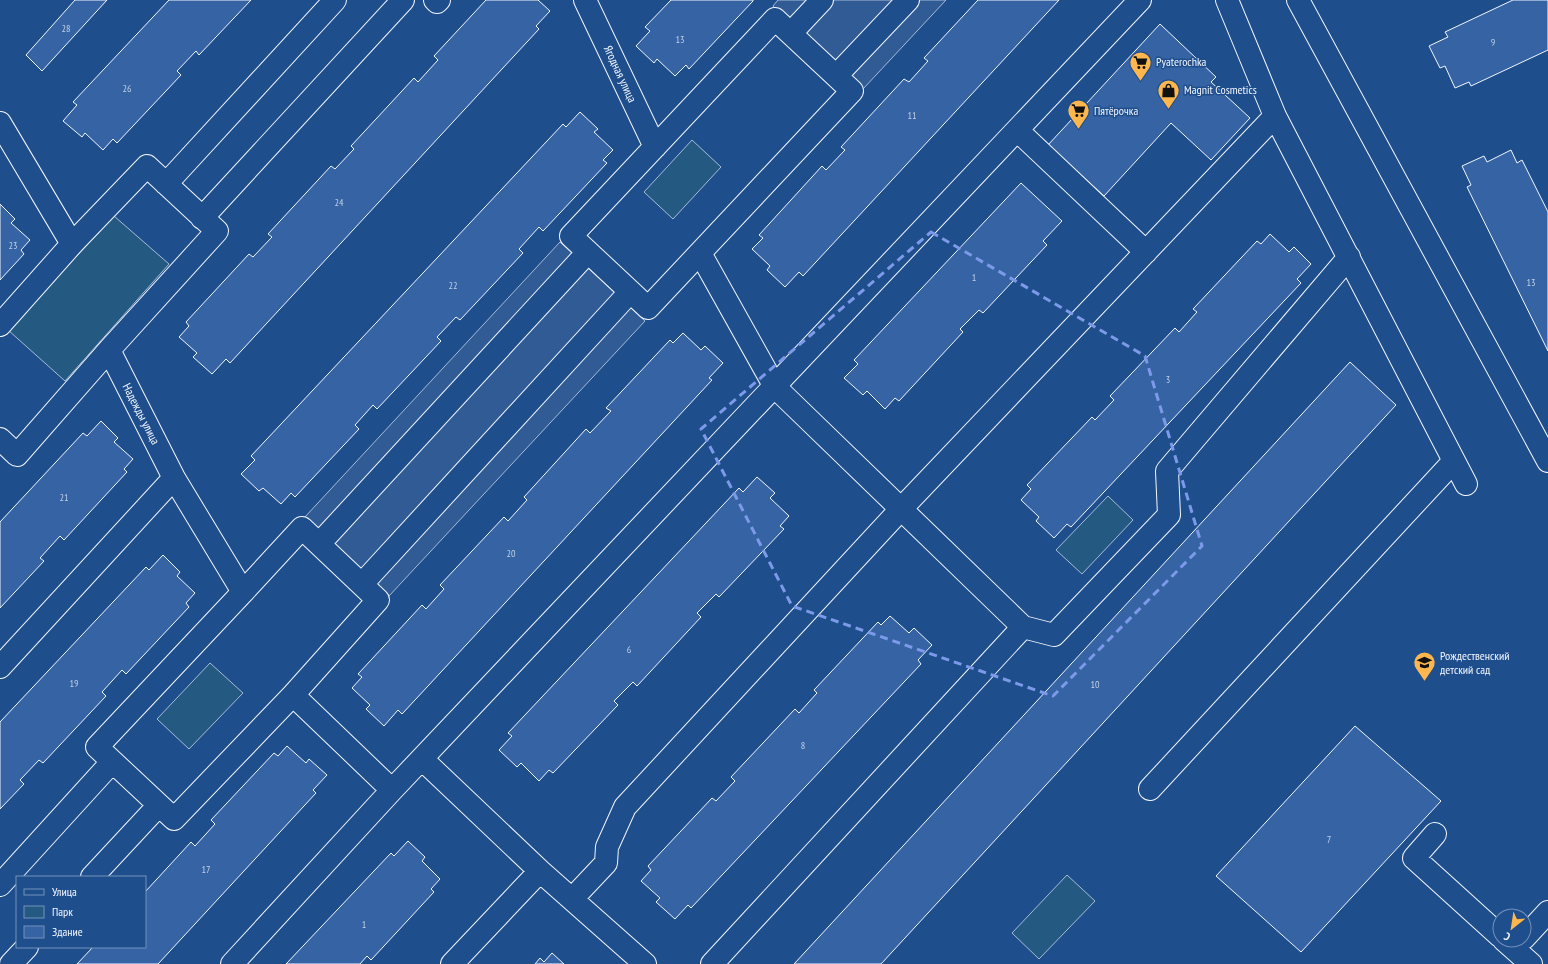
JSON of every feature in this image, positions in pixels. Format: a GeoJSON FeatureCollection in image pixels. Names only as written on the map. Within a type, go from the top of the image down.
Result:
{"type":"FeatureCollection","features":[{"type":"Feature","properties":{"kind":"street"},"geometry":{"type":"LineString","coordinates":[[166,184],[335,0]]}},
{"type":"Feature","properties":{"kind":"street"},"geometry":{"type":"LineString","coordinates":[[202,218],[403,0]]}},
{"type":"Feature","properties":{"kind":"street"},"geometry":{"type":"LineString","coordinates":[[435,0],[437,2],[439,0]]}},
{"type":"Feature","properties":{"kind":"street","name":"Ягодная улица"},"geometry":{"type":"LineString","coordinates":[[585,0],[655,148]]}},
{"type":"Feature","properties":{"kind":"street"},"geometry":{"type":"LineString","coordinates":[[791,33],[822,0]]}},
{"type":"Feature","properties":{"kind":"street"},"geometry":{"type":"LineString","coordinates":[[836,76],[908,0]]}},
{"type":"Feature","properties":{"kind":"street"},"geometry":{"type":"LineString","coordinates":[[232,964],[422,758],[1140,0]]}},
{"type":"Feature","properties":{"kind":"street"},"geometry":{"type":"LineString","coordinates":[[1227,0],[1276,116],[1466,484]]}},
{"type":"Feature","properties":{"kind":"street"},"geometry":{"type":"LineString","coordinates":[[1298,0],[1548,461]]}},
{"type":"Feature","properties":{"kind":"street"},"geometry":{"type":"LineString","coordinates":[[775,19],[791,33],[852,91],[648,308],[571,236],[775,19]]}},
{"type":"Feature","properties":{"kind":"street"},"geometry":{"type":"LineString","coordinates":[[572,899],[606,863],[607,847],[625,807],[900,509],[1276,116]]}},
{"type":"Feature","properties":{"kind":"street"},"geometry":{"type":"LineString","coordinates":[[0,124],[72,244]]}},
{"type":"Feature","properties":{"kind":"street"},"geometry":{"type":"LineString","coordinates":[[1017,130],[1146,252]]}},
{"type":"Feature","properties":{"kind":"street"},"geometry":{"type":"LineString","coordinates":[[0,325],[72,244],[147,166],[217,231],[109,350],[17,455],[0,439]]}},
{"type":"Feature","properties":{"kind":"street"},"geometry":{"type":"LineString","coordinates":[[319,544],[588,252]]}},
{"type":"Feature","properties":{"kind":"street"},"geometry":{"type":"LineString","coordinates":[[700,253],[775,387],[1023,627],[1054,635],[1170,515],[1167,471],[1349,257]]}},
{"type":"Feature","properties":{"kind":"street"},"geometry":{"type":"LineString","coordinates":[[362,584],[630,292]]}},
{"type":"Feature","properties":{"kind":"street","name":"Надежды улица"},"geometry":{"type":"LineString","coordinates":[[109,350],[174,478],[243,592]]}},
{"type":"Feature","properties":{"kind":"street"},"geometry":{"type":"LineString","coordinates":[[1150,789],[1454,461]]}},
{"type":"Feature","properties":{"kind":"street"},"geometry":{"type":"LineString","coordinates":[[0,667],[174,478]]}},
{"type":"Feature","properties":{"kind":"street"},"geometry":{"type":"LineString","coordinates":[[302,528],[362,584],[378,600],[293,695],[174,819],[97,747],[302,528]]}},
{"type":"Feature","properties":{"kind":"street"},"geometry":{"type":"LineString","coordinates":[[712,964],[1023,627]]}},
{"type":"Feature","properties":{"kind":"street"},"geometry":{"type":"LineString","coordinates":[[293,695],[392,790]]}},
{"type":"Feature","properties":{"kind":"street"},"geometry":{"type":"LineString","coordinates":[[422,758],[540,870],[645,964]]}},
{"type":"Feature","properties":{"kind":"street"},"geometry":{"type":"LineString","coordinates":[[0,885],[112,762]]}},
{"type":"Feature","properties":{"kind":"street"},"geometry":{"type":"LineString","coordinates":[[93,876],[159,805]]}},
{"type":"Feature","properties":{"kind":"street"},"geometry":{"type":"LineString","coordinates":[[1435,834],[1414,858],[1492,923]]}},
{"type":"Feature","properties":{"kind":"street"},"geometry":{"type":"LineString","coordinates":[[452,964],[540,870]]}},
{"type":"Feature","properties":{"kind":"street"},"geometry":{"type":"LineString","coordinates":[[1532,925],[1548,912]]}},
{"type":"Feature","properties":{"kind":"street"},"geometry":{"type":"LineString","coordinates":[[11,964],[26,948]]}},
{"type":"Feature","properties":{"kind":"street"},"geometry":{"type":"LineString","coordinates":[[1519,948],[1531,964]]}},
{"type":"Feature","properties":{"kind":"highlighted area"},"geometry":{"type":"Polygon","coordinates":[[[931,232],[1145,356],[1202,546],[1053,696],[792,606],[701,429],[931,232]]]}},
{"type":"Feature","properties":{"kind":"green space"},"geometry":{"type":"Polygon","coordinates":[[[692,140],[721,167],[673,219],[644,192],[692,140]]]}},
{"type":"Feature","properties":{"kind":"green space"},"geometry":{"type":"Polygon","coordinates":[[[114,216],[169,264],[65,381],[8,330],[114,216]]]}},
{"type":"Feature","properties":{"kind":"green space"},"geometry":{"type":"Polygon","coordinates":[[[1108,496],[1133,520],[1082,574],[1056,550],[1108,496]]]}},
{"type":"Feature","properties":{"kind":"green space"},"geometry":{"type":"Polygon","coordinates":[[[210,663],[243,693],[189,749],[157,719],[210,663]]]}},
{"type":"Feature","properties":{"kind":"green space"},"geometry":{"type":"Polygon","coordinates":[[[1067,875],[1095,901],[1039,959],[1012,933],[1067,875]]]}},
{"type":"Feature","properties":{"kind":"shaded area"},"geometry":{"type":"Polygon","coordinates":[[[778,0],[946,0],[863,89],[773,6],[778,0]]]}},
{"type":"Feature","properties":{"kind":"shaded area"},"geometry":{"type":"Polygon","coordinates":[[[560,242],[645,321],[389,596],[304,518],[560,242]]]}},
{"type":"Feature","properties":{"kind":"building"},"geometry":{"type":"Polygon","coordinates":[[[75,0],[107,0],[42,71],[26,55],[75,0]]]}},
{"type":"Feature","properties":{"kind":"building"},"geometry":{"type":"Polygon","coordinates":[[[169,0],[251,0],[199,55],[196,51],[177,71],[181,75],[117,143],[113,139],[103,150],[85,133],[82,137],[63,121],[77,105],[73,102],[169,0]]]}},
{"type":"Feature","properties":{"kind":"building"},"geometry":{"type":"Polygon","coordinates":[[[486,0],[538,0],[550,11],[536,26],[539,29],[230,363],[226,359],[212,374],[193,357],[197,353],[179,337],[189,326],[186,322],[249,254],[253,257],[272,237],[268,234],[331,166],[335,169],[354,149],[351,146],[414,78],[418,82],[438,60],[434,56],[486,0]]]}},
{"type":"Feature","properties":{"kind":"building"},"geometry":{"type":"Polygon","coordinates":[[[671,0],[753,1],[689,69],[686,65],[675,76],[657,59],[654,63],[636,46],[650,31],[645,27],[671,0]]]}},
{"type":"Feature","properties":{"kind":"building"},"geometry":{"type":"Polygon","coordinates":[[[978,0],[1059,0],[803,276],[799,272],[785,287],[767,270],[770,266],[752,249],[763,238],[759,235],[822,166],[826,170],[845,150],[841,147],[904,79],[909,82],[928,61],[924,58],[978,0]]]}},
{"type":"Feature","properties":{"kind":"building"},"geometry":{"type":"Polygon","coordinates":[[[1513,0],[1548,0],[1548,50],[1471,86],[1469,82],[1455,88],[1445,66],[1440,68],[1429,46],[1448,37],[1445,32],[1513,0]]]}},
{"type":"Feature","properties":{"kind":"building"},"geometry":{"type":"Polygon","coordinates":[[[1160,24],[1216,77],[1211,82],[1250,118],[1211,160],[1171,123],[1104,196],[1048,145],[1160,24]]]}},
{"type":"Feature","properties":{"kind":"building"},"geometry":{"type":"Polygon","coordinates":[[[580,112],[598,129],[594,132],[613,150],[603,160],[607,163],[543,231],[539,227],[519,249],[523,253],[460,320],[456,317],[437,337],[441,341],[377,409],[373,405],[355,425],[359,429],[295,497],[291,493],[281,504],[263,488],[259,491],[241,474],[255,460],[251,456],[563,124],[566,127],[580,112]]]}},
{"type":"Feature","properties":{"kind":"building"},"geometry":{"type":"Polygon","coordinates":[[[1511,150],[1517,163],[1522,160],[1548,212],[1548,351],[1467,187],[1471,185],[1462,166],[1484,156],[1487,162],[1511,150]]]}},
{"type":"Feature","properties":{"kind":"building"},"geometry":{"type":"Polygon","coordinates":[[[1021,183],[1062,221],[1043,241],[1047,245],[983,313],[979,310],[960,329],[963,332],[899,401],[895,398],[885,409],[867,391],[863,395],[844,378],[858,364],[854,360],[1021,183]]]}},
{"type":"Feature","properties":{"kind":"building"},"geometry":{"type":"Polygon","coordinates":[[[0,204],[15,219],[11,223],[30,240],[21,250],[24,254],[0,280],[0,204]]]}},
{"type":"Feature","properties":{"kind":"building"},"geometry":{"type":"Polygon","coordinates":[[[1270,234],[1289,252],[1294,247],[1311,264],[1297,279],[1301,283],[1071,527],[1067,524],[1054,538],[1036,521],[1039,517],[1021,500],[1031,489],[1027,485],[1092,417],[1095,420],[1114,400],[1110,396],[1175,328],[1179,332],[1197,312],[1193,309],[1257,241],[1261,244],[1270,234]]]}},
{"type":"Feature","properties":{"kind":"building"},"geometry":{"type":"Polygon","coordinates":[[[683,333],[701,350],[705,346],[723,363],[709,378],[712,380],[402,714],[398,710],[384,726],[366,709],[370,705],[352,688],[362,677],[358,674],[422,605],[426,609],[444,589],[440,585],[504,517],[508,521],[527,500],[524,497],[586,429],[590,433],[611,411],[606,408],[670,340],[673,343],[683,333]]]}},
{"type":"Feature","properties":{"kind":"building"},"geometry":{"type":"Polygon","coordinates":[[[1350,362],[1396,405],[881,964],[794,964],[1350,362]]]}},
{"type":"Feature","properties":{"kind":"building"},"geometry":{"type":"Polygon","coordinates":[[[101,421],[118,438],[114,442],[133,459],[124,469],[127,472],[64,540],[60,536],[40,558],[44,561],[0,608],[0,522],[83,433],[87,436],[101,421]]]}},
{"type":"Feature","properties":{"kind":"building"},"geometry":{"type":"Polygon","coordinates":[[[757,477],[775,493],[770,498],[789,516],[780,526],[784,529],[719,597],[716,594],[697,613],[701,617],[637,686],[633,682],[614,701],[618,705],[553,773],[549,770],[539,781],[521,763],[517,767],[499,750],[512,736],[508,733],[739,488],[743,492],[757,477]]]}},
{"type":"Feature","properties":{"kind":"building"},"geometry":{"type":"Polygon","coordinates":[[[163,555],[180,572],[177,576],[195,593],[186,603],[189,607],[126,674],[122,670],[102,692],[106,696],[43,763],[39,760],[20,780],[24,784],[0,809],[0,722],[146,567],[149,570],[163,555]]]}},
{"type":"Feature","properties":{"kind":"building"},"geometry":{"type":"Polygon","coordinates":[[[890,616],[909,633],[914,628],[932,645],[918,660],[921,664],[691,908],[688,905],[675,919],[656,902],[660,898],[641,881],[651,870],[648,866],[712,798],[716,801],[735,781],[731,777],[795,709],[799,713],[817,693],[814,690],[878,622],[881,625],[890,616]]]}},
{"type":"Feature","properties":{"kind":"building"},"geometry":{"type":"Polygon","coordinates":[[[1355,726],[1441,801],[1301,952],[1216,876],[1355,726]]]}},
{"type":"Feature","properties":{"kind":"building"},"geometry":{"type":"Polygon","coordinates":[[[287,746],[306,763],[309,759],[327,775],[313,790],[316,793],[158,964],[77,964],[92,948],[146,948],[146,891],[191,842],[195,846],[215,824],[211,820],[274,753],[278,756],[287,746]]]}},
{"type":"Feature","properties":{"kind":"building"},"geometry":{"type":"Polygon","coordinates":[[[408,841],[425,857],[422,861],[440,879],[431,889],[434,892],[371,960],[367,956],[360,964],[286,964],[391,853],[394,856],[408,841]]]}},
{"type":"Feature","properties":{"kind":"building"},"geometry":{"type":"Polygon","coordinates":[[[552,953],[564,964],[535,964],[540,958],[544,962],[552,953]]]}},
{"type":"Feature","properties":{"kind":"place","name":"Pyaterochka"},"geometry":{"type":"Point","coordinates":[1141,82]}},
{"type":"Feature","properties":{"kind":"place","name":"Magnit Cosmetics"},"geometry":{"type":"Point","coordinates":[1169,110]}},
{"type":"Feature","properties":{"kind":"place","name":"Пятёрочка"},"geometry":{"type":"Point","coordinates":[1078,130]}},
{"type":"Feature","properties":{"kind":"place","name":"Рождественский детский сад"},"geometry":{"type":"Point","coordinates":[1425,682]}}]}
